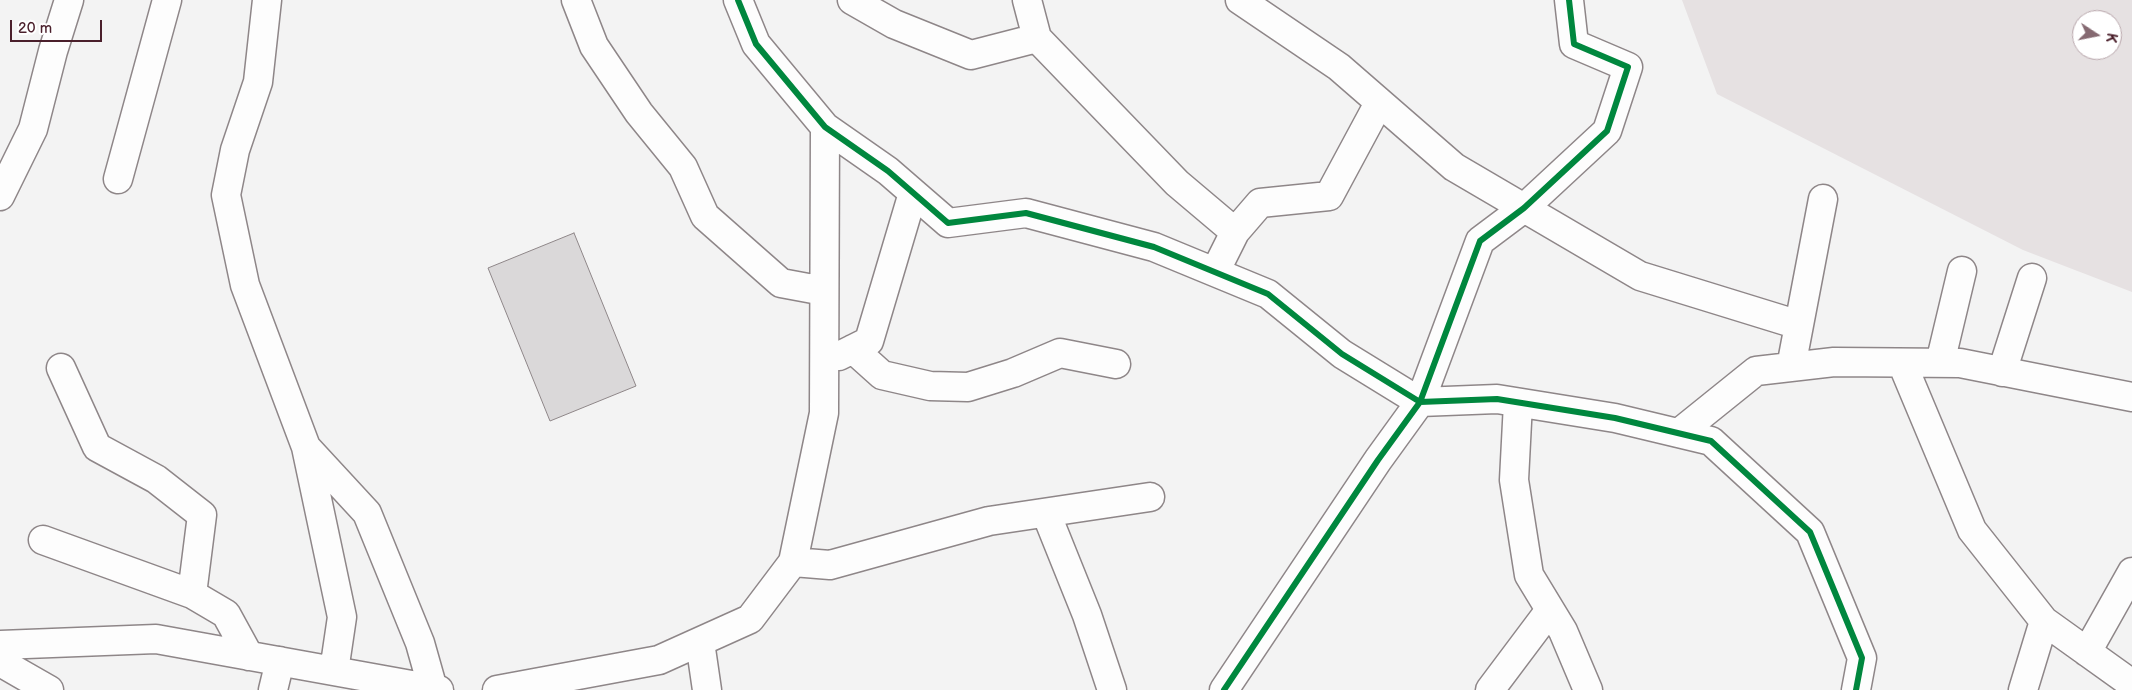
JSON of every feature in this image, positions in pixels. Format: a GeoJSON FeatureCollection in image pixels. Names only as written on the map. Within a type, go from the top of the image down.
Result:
{"type":"FeatureCollection","features":[{"type":"Feature","properties":{"kind":"street"},"geometry":{"type":"LineString","coordinates":[[0,196],[33,129],[53,51],[69,0]]}},
{"type":"Feature","properties":{"kind":"street"},"geometry":{"type":"LineString","coordinates":[[118,179],[167,0]]}},
{"type":"Feature","properties":{"kind":"street"},"geometry":{"type":"LineString","coordinates":[[267,0],[258,82],[235,150],[226,195],[245,284],[306,448],[342,617],[334,671]]}},
{"type":"Feature","properties":{"kind":"street"},"geometry":{"type":"LineString","coordinates":[[576,0],[594,46],[639,113],[683,167],[705,216],[781,283],[824,291]]}},
{"type":"Feature","properties":{"kind":"street"},"geometry":{"type":"LineString","coordinates":[[738,0],[756,44],[825,127],[888,171],[948,223],[1026,213],[1154,247],[1268,294],[1342,354],[1420,402],[1497,399],[1615,418],[1711,441],[1810,532],[1862,658],[1857,689]]}},
{"type":"Feature","properties":{"kind":"street"},"geometry":{"type":"LineString","coordinates":[[852,0],[894,24],[971,55],[1037,38]]}},
{"type":"Feature","properties":{"kind":"street"},"geometry":{"type":"LineString","coordinates":[[1027,0],[1037,38],[1177,183],[1235,232]]}},
{"type":"Feature","properties":{"kind":"street"},"geometry":{"type":"LineString","coordinates":[[1240,0],[1339,68],[1454,167],[1640,276],[1799,325]]}},
{"type":"Feature","properties":{"kind":"street"},"geometry":{"type":"LineString","coordinates":[[1224,690],[1378,460],[1420,402],[1480,242],[1524,208],[1607,131],[1628,67],[1574,44],[1569,0]]}},
{"type":"Feature","properties":{"kind":"street"},"geometry":{"type":"LineString","coordinates":[[1215,272],[1235,232],[1260,204],[1329,196],[1380,103]]}},
{"type":"Feature","properties":{"kind":"street"},"geometry":{"type":"LineString","coordinates":[[497,690],[659,660],[750,620],[792,562],[824,413],[825,127]]}},
{"type":"Feature","properties":{"kind":"street"},"geometry":{"type":"LineString","coordinates":[[824,364],[869,341],[913,193]]}},
{"type":"Feature","properties":{"kind":"street"},"geometry":{"type":"LineString","coordinates":[[1791,367],[1823,199]]}},
{"type":"Feature","properties":{"kind":"street"},"geometry":{"type":"LineString","coordinates":[[1940,363],[1962,271]]}},
{"type":"Feature","properties":{"kind":"street"},"geometry":{"type":"LineString","coordinates":[[2002,372],[2032,278]]}},
{"type":"Feature","properties":{"kind":"street"},"geometry":{"type":"LineString","coordinates":[[854,349],[882,375],[930,386],[968,387],[1013,373],[1060,353],[1116,364]]}},
{"type":"Feature","properties":{"kind":"street"},"geometry":{"type":"LineString","coordinates":[[1679,433],[1756,371],[1834,362],[1960,363],[2132,397]]}},
{"type":"Feature","properties":{"kind":"street"},"geometry":{"type":"LineString","coordinates":[[1902,362],[1972,530],[2044,621],[2132,684]]}},
{"type":"Feature","properties":{"kind":"street"},"geometry":{"type":"LineString","coordinates":[[61,368],[97,447],[156,479],[202,515],[192,594]]}},
{"type":"Feature","properties":{"kind":"street"},"geometry":{"type":"LineString","coordinates":[[1518,403],[1514,480],[1529,575],[1563,632],[1588,690]]}},
{"type":"Feature","properties":{"kind":"street"},"geometry":{"type":"LineString","coordinates":[[0,645],[156,639],[436,690],[420,643],[367,513],[306,448]]}},
{"type":"Feature","properties":{"kind":"street"},"geometry":{"type":"LineString","coordinates":[[792,562],[830,565],[988,521],[1150,497]]}},
{"type":"Feature","properties":{"kind":"street"},"geometry":{"type":"LineString","coordinates":[[1046,513],[1087,615],[1112,690]]}},
{"type":"Feature","properties":{"kind":"street"},"geometry":{"type":"LineString","coordinates":[[43,540],[192,594],[226,614],[250,656]]}},
{"type":"Feature","properties":{"kind":"street"},"geometry":{"type":"LineString","coordinates":[[2087,652],[2132,572]]}},
{"type":"Feature","properties":{"kind":"street"},"geometry":{"type":"LineString","coordinates":[[1490,690],[1550,610]]}},
{"type":"Feature","properties":{"kind":"street"},"geometry":{"type":"LineString","coordinates":[[2023,690],[2044,621]]}},
{"type":"Feature","properties":{"kind":"street"},"geometry":{"type":"LineString","coordinates":[[700,642],[707,690]]}},
{"type":"Feature","properties":{"kind":"street"},"geometry":{"type":"LineString","coordinates":[[273,690],[280,661]]}},
{"type":"Feature","properties":{"kind":"street"},"geometry":{"type":"LineString","coordinates":[[0,662],[49,690]]}},
{"type":"Feature","properties":{"kind":"shaded area"},"geometry":{"type":"Polygon","coordinates":[[[1682,0],[2132,0],[2132,292],[2023,250],[1717,94],[1682,0]]]}},
{"type":"Feature","properties":{"kind":"building"},"geometry":{"type":"Polygon","coordinates":[[[574,233],[636,386],[550,421],[488,268],[574,233]]]}},
{"type":"Feature","properties":{"kind":"cycle path"},"geometry":{"type":"LineString","coordinates":[[738,0],[756,44],[825,127],[888,171],[948,223],[1026,213],[1154,247],[1268,294],[1342,354],[1420,402],[1497,399],[1615,418],[1711,441],[1810,532],[1862,658],[1856,690]]}},
{"type":"Feature","properties":{"kind":"cycle path"},"geometry":{"type":"LineString","coordinates":[[1224,690],[1378,460],[1420,402],[1480,241],[1524,208],[1607,131],[1628,67],[1574,44],[1569,0]]}}]}
